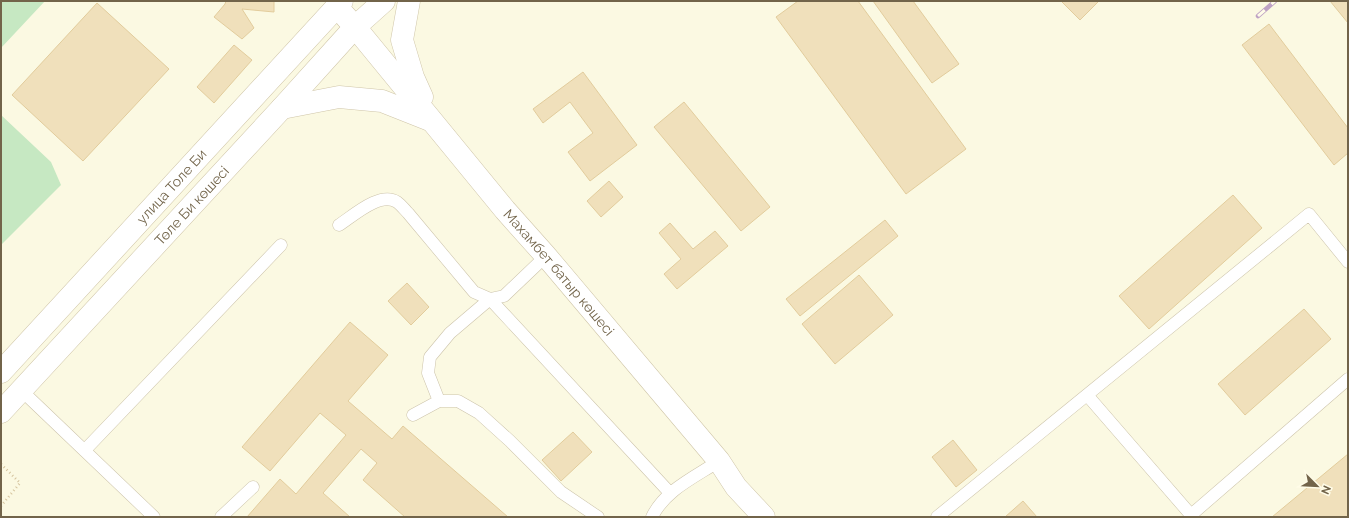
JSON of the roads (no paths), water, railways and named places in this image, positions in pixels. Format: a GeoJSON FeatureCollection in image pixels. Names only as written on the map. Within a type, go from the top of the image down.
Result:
{"type":"FeatureCollection","features":[{"type":"Feature","properties":{"kind":"main road","name":"Төле Би көшесі"},"geometry":{"type":"LineString","coordinates":[[1,412],[355,27],[384,1]]}},
{"type":"Feature","properties":{"kind":"main road"},"geometry":{"type":"LineString","coordinates":[[409,1],[402,40],[412,77],[434,122]]}},
{"type":"Feature","properties":{"kind":"main road","name":"Махамбет батыр көшесі"},"geometry":{"type":"LineString","coordinates":[[340,4],[355,27],[505,210],[546,256],[719,461],[736,486],[764,517]]}},
{"type":"Feature","properties":{"kind":"main road","name":"улица Толе Би"},"geometry":{"type":"LineString","coordinates":[[1,372],[340,4]]}},
{"type":"Feature","properties":{"kind":"main road"},"geometry":{"type":"LineString","coordinates":[[282,108],[339,98],[382,101],[434,122]]}},
{"type":"Feature","properties":{"kind":"lane"},"geometry":{"type":"LineString","coordinates":[[339,225],[377,200],[387,199],[397,202],[408,213],[474,292],[490,299],[670,493]]}},
{"type":"Feature","properties":{"kind":"lane"},"geometry":{"type":"LineString","coordinates":[[937,517],[1310,214],[1348,262]]}},
{"type":"Feature","properties":{"kind":"lane"},"geometry":{"type":"LineString","coordinates":[[85,450],[281,245]]}},
{"type":"Feature","properties":{"kind":"lane"},"geometry":{"type":"LineString","coordinates":[[439,401],[428,373],[430,357],[450,332],[490,299],[504,296],[546,256]]}},
{"type":"Feature","properties":{"kind":"lane"},"geometry":{"type":"LineString","coordinates":[[1087,395],[1190,515],[1348,379]]}},
{"type":"Feature","properties":{"kind":"lane"},"geometry":{"type":"LineString","coordinates":[[21,390],[154,517]]}},
{"type":"Feature","properties":{"kind":"lane"},"geometry":{"type":"LineString","coordinates":[[413,415],[439,401],[458,400],[479,413],[510,440],[561,492],[598,517]]}},
{"type":"Feature","properties":{"kind":"lane"},"geometry":{"type":"LineString","coordinates":[[652,517],[656,508],[670,493],[719,461]]}},
{"type":"Feature","properties":{"kind":"lane"},"geometry":{"type":"LineString","coordinates":[[221,517],[253,487]]}},
{"type":"Feature","properties":{"kind":"railway"},"geometry":{"type":"LineString","coordinates":[[1258,16],[1275,1]]}}]}
